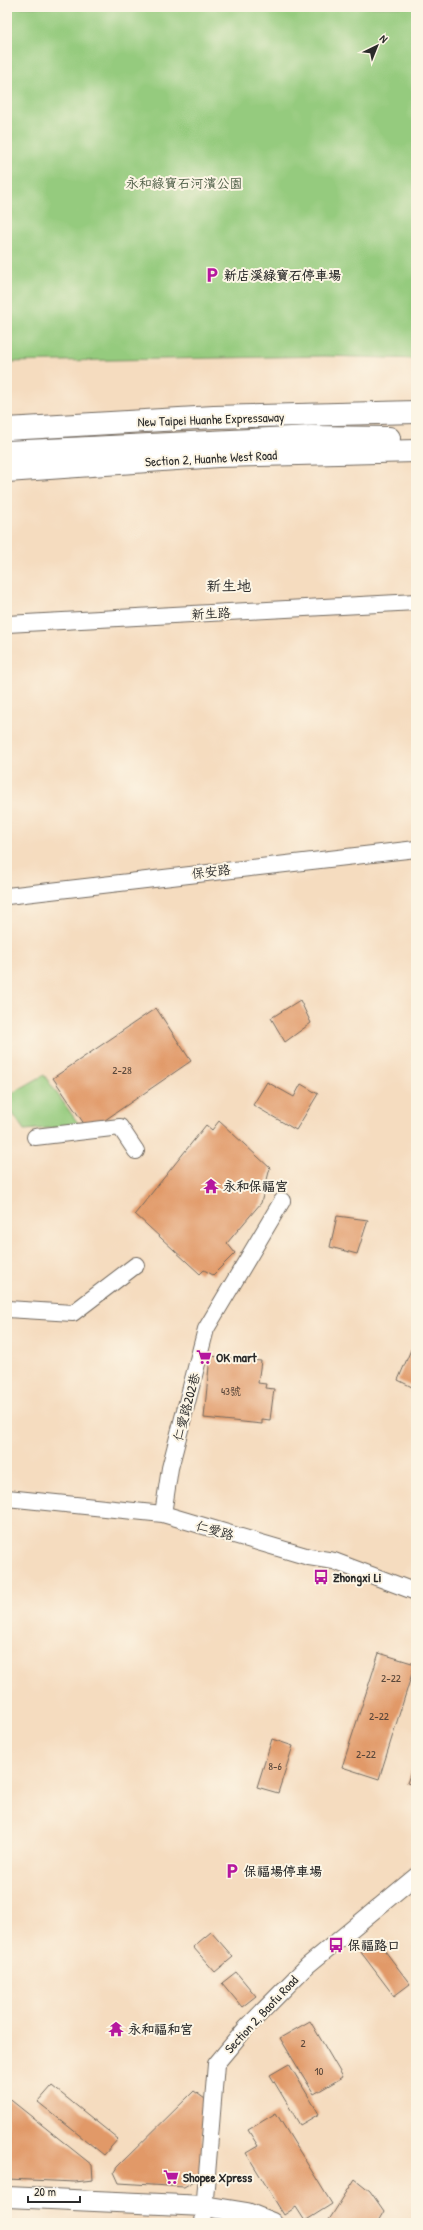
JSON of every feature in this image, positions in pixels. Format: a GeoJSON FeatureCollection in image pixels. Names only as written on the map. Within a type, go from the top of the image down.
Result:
{"type":"FeatureCollection","features":[{"type":"Feature","properties":{"kind":"main road","name":"New Taipei Huanhe Expressaway"},"geometry":{"type":"LineString","coordinates":[[7,429],[214,417],[416,412]]}},
{"type":"Feature","properties":{"kind":"main road","name":"Section 2, Huanhe West Road"},"geometry":{"type":"LineString","coordinates":[[7,452],[311,437],[416,438]]}},
{"type":"Feature","properties":{"kind":"main road","name":"Section 2, Huanhe West Road"},"geometry":{"type":"LineString","coordinates":[[7,471],[218,456],[416,451]]}},
{"type":"Feature","properties":{"kind":"street","name":"新生路"},"geometry":{"type":"LineString","coordinates":[[7,624],[416,602]]}},
{"type":"Feature","properties":{"kind":"street","name":"保安路"},"geometry":{"type":"LineString","coordinates":[[7,896],[416,849]]}},
{"type":"Feature","properties":{"kind":"street"},"geometry":{"type":"LineString","coordinates":[[36,1137],[120,1127],[136,1151]]}},
{"type":"Feature","properties":{"kind":"street","name":"仁愛路202巷"},"geometry":{"type":"LineString","coordinates":[[163,1514],[169,1470],[206,1329],[282,1201]]}},
{"type":"Feature","properties":{"kind":"street"},"geometry":{"type":"LineString","coordinates":[[7,1309],[73,1313],[136,1265]]}},
{"type":"Feature","properties":{"kind":"street","name":"仁愛路"},"geometry":{"type":"LineString","coordinates":[[7,1498],[163,1514],[309,1557],[334,1561],[416,1592]]}},
{"type":"Feature","properties":{"kind":"street","name":"Section 2, Baofu Road"},"geometry":{"type":"LineString","coordinates":[[204,2214],[216,2064],[246,2028],[307,1966],[416,1876]]}},
{"type":"Feature","properties":{"kind":"street"},"geometry":{"type":"LineString","coordinates":[[7,2197],[204,2214],[247,2213],[272,2223]]}},
{"type":"Feature","properties":{"kind":"green space","name":"永和綠寶石河濱公園"},"geometry":{"type":"Polygon","coordinates":[[[7,7],[416,7],[416,359],[325,356],[7,362],[7,7]]]}},
{"type":"Feature","properties":{"kind":"green space"},"geometry":{"type":"Polygon","coordinates":[[[44,1075],[80,1126],[24,1130],[7,1105],[7,1096],[44,1075]]]}},
{"type":"Feature","properties":{"kind":"building"},"geometry":{"type":"Polygon","coordinates":[[[300,1000],[311,1023],[285,1042],[271,1018],[300,1000]]]}},
{"type":"Feature","properties":{"kind":"building"},"geometry":{"type":"Polygon","coordinates":[[[156,1008],[191,1061],[89,1131],[53,1078],[156,1008]]]}},
{"type":"Feature","properties":{"kind":"building"},"geometry":{"type":"Polygon","coordinates":[[[267,1082],[294,1097],[301,1084],[318,1094],[296,1130],[253,1105],[267,1082]]]}},
{"type":"Feature","properties":{"kind":"building","name":"永和保福宮"},"geometry":{"type":"Polygon","coordinates":[[[219,1121],[270,1168],[261,1203],[227,1243],[235,1253],[213,1275],[204,1270],[200,1274],[135,1214],[206,1125],[212,1130],[219,1121]]]}},
{"type":"Feature","properties":{"kind":"building"},"geometry":{"type":"Polygon","coordinates":[[[337,1216],[368,1220],[357,1254],[330,1247],[337,1216]]]}},
{"type":"Feature","properties":{"kind":"building"},"geometry":{"type":"Polygon","coordinates":[[[416,1338],[416,1389],[398,1380],[416,1338]]]}},
{"type":"Feature","properties":{"kind":"building"},"geometry":{"type":"Polygon","coordinates":[[[210,1356],[261,1361],[258,1383],[266,1384],[265,1388],[274,1389],[270,1420],[262,1419],[262,1424],[204,1418],[210,1356]]]}},
{"type":"Feature","properties":{"kind":"building"},"geometry":{"type":"Polygon","coordinates":[[[379,1653],[415,1664],[379,1779],[342,1767],[379,1653]]]}},
{"type":"Feature","properties":{"kind":"building"},"geometry":{"type":"Polygon","coordinates":[[[272,1739],[293,1746],[278,1793],[257,1787],[272,1739]]]}},
{"type":"Feature","properties":{"kind":"building"},"geometry":{"type":"Polygon","coordinates":[[[416,1758],[416,1786],[407,1783],[416,1758]]]}},
{"type":"Feature","properties":{"kind":"building"},"geometry":{"type":"Polygon","coordinates":[[[211,1932],[233,1957],[215,1972],[193,1947],[211,1932]]]}},
{"type":"Feature","properties":{"kind":"building"},"geometry":{"type":"Polygon","coordinates":[[[376,1939],[410,1984],[394,1996],[360,1951],[376,1939]]]}},
{"type":"Feature","properties":{"kind":"building"},"geometry":{"type":"Polygon","coordinates":[[[236,1972],[256,1996],[242,2007],[222,1983],[236,1972]]]}},
{"type":"Feature","properties":{"kind":"building"},"geometry":{"type":"Polygon","coordinates":[[[310,2021],[343,2077],[314,2094],[280,2038],[310,2021]]]}},
{"type":"Feature","properties":{"kind":"building"},"geometry":{"type":"Polygon","coordinates":[[[289,2064],[319,2114],[300,2125],[270,2075],[289,2064]]]}},
{"type":"Feature","properties":{"kind":"building"},"geometry":{"type":"Polygon","coordinates":[[[52,2086],[118,2139],[104,2155],[38,2102],[52,2086]]]}},
{"type":"Feature","properties":{"kind":"building"},"geometry":{"type":"Polygon","coordinates":[[[194,2091],[205,2099],[201,2171],[196,2180],[184,2187],[119,2183],[114,2172],[117,2167],[194,2091]]]}},
{"type":"Feature","properties":{"kind":"building"},"geometry":{"type":"Polygon","coordinates":[[[7,2097],[92,2165],[93,2180],[75,2182],[7,2179],[7,2097]]]}},
{"type":"Feature","properties":{"kind":"building"},"geometry":{"type":"Polygon","coordinates":[[[276,2113],[332,2204],[305,2221],[296,2207],[284,2215],[246,2153],[258,2146],[248,2130],[276,2113]]]}},
{"type":"Feature","properties":{"kind":"building"},"geometry":{"type":"Polygon","coordinates":[[[355,2179],[370,2191],[384,2211],[377,2223],[327,2223],[355,2179]]]}},
{"type":"Feature","properties":{"kind":"place","name":"新店溪綠寶石停車場"},"geometry":{"type":"Point","coordinates":[212,275]}},
{"type":"Feature","properties":{"kind":"place","name":"永和保福宮"},"geometry":{"type":"Point","coordinates":[211,1186]}},
{"type":"Feature","properties":{"kind":"place","name":"OK mart"},"geometry":{"type":"Point","coordinates":[204,1357]}},
{"type":"Feature","properties":{"kind":"place","name":"Zhongxi Li"},"geometry":{"type":"Point","coordinates":[321,1577]}},
{"type":"Feature","properties":{"kind":"place","name":"保福場停車場"},"geometry":{"type":"Point","coordinates":[232,1871]}},
{"type":"Feature","properties":{"kind":"place","name":"保福路口"},"geometry":{"type":"Point","coordinates":[336,1945]}},
{"type":"Feature","properties":{"kind":"place","name":"永和福和宮"},"geometry":{"type":"Point","coordinates":[116,2029]}},
{"type":"Feature","properties":{"kind":"place","name":"Shopee Xpress"},"geometry":{"type":"Point","coordinates":[171,2177]}},
{"type":"Feature","properties":{"kind":"district","name":"新生地"},"geometry":{"type":"Point","coordinates":[229,585]}}]}
